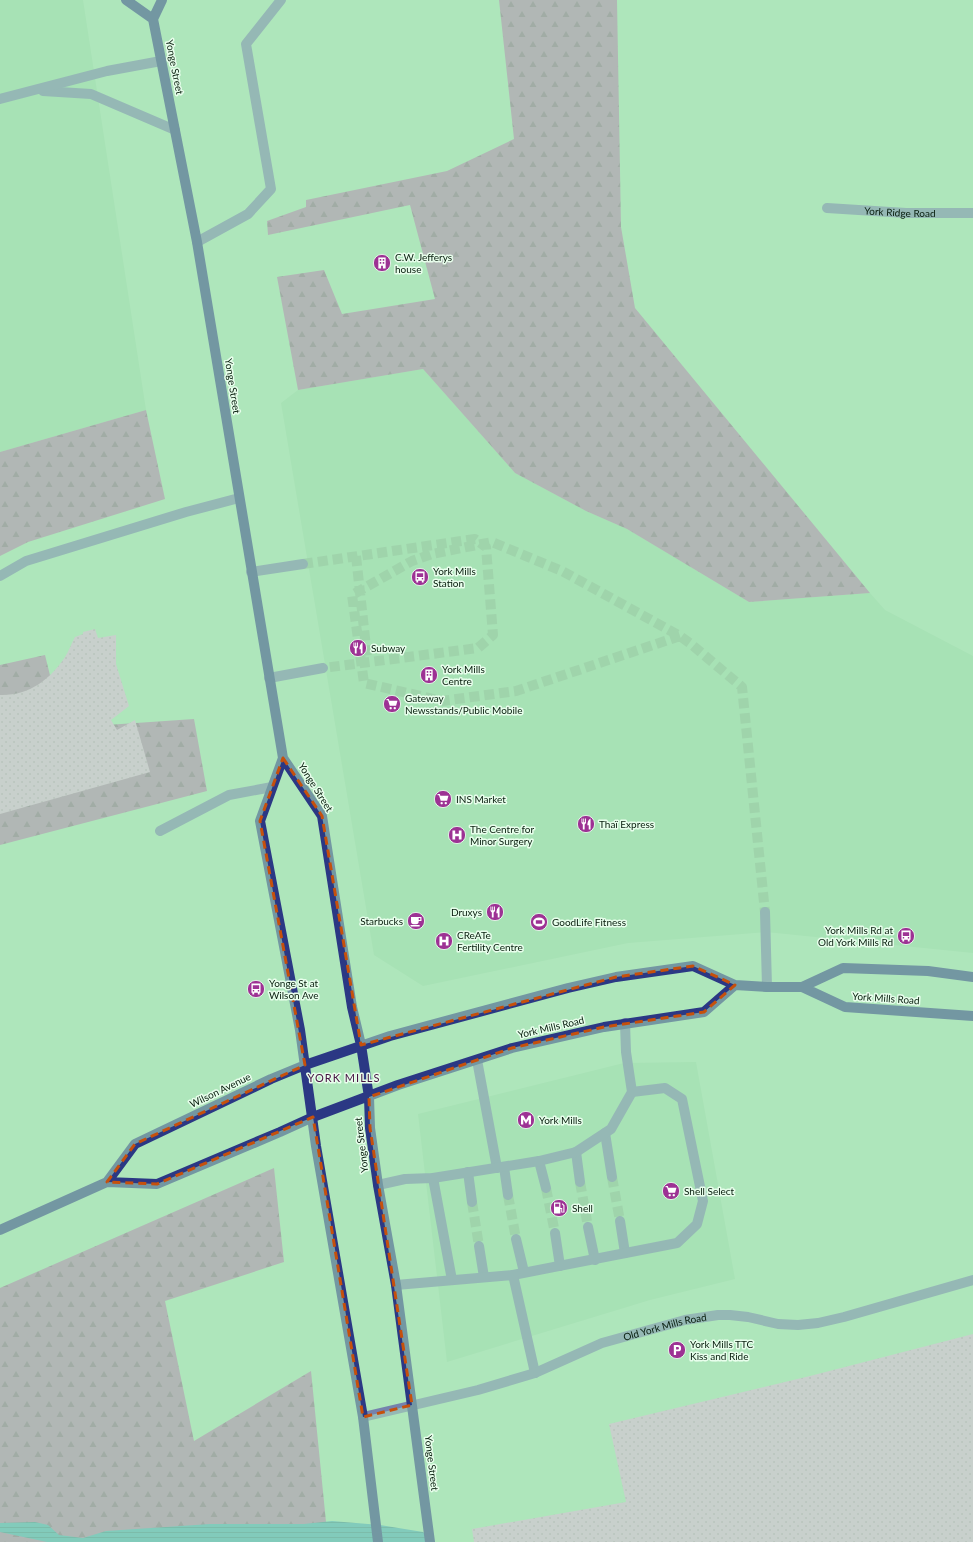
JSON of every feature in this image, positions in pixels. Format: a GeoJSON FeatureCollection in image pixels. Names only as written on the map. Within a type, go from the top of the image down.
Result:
{"type":"FeatureCollection","features":[{"type":"Feature","properties":{"kind":"main road"},"geometry":{"type":"LineString","coordinates":[[126,0],[153,19],[162,0]]}},
{"type":"Feature","properties":{"kind":"main road","name":"Yonge Street"},"geometry":{"type":"LineString","coordinates":[[153,19],[197,242],[283,758],[322,816],[352,1007],[361,1045],[368,1097],[370,1128],[378,1185],[396,1285],[430,1542]]}},
{"type":"Feature","properties":{"kind":"main road"},"geometry":{"type":"LineString","coordinates":[[283,758],[260,821],[300,1030],[316,1146],[363,1417],[378,1542]]}},
{"type":"Feature","properties":{"kind":"main road","name":"York Mills Road"},"geometry":{"type":"LineString","coordinates":[[361,1045],[616,976],[693,966],[735,985],[767,987],[802,987],[843,968],[928,971],[973,977]]}},
{"type":"Feature","properties":{"kind":"main road","name":"York Mills Road"},"geometry":{"type":"LineString","coordinates":[[368,1097],[512,1048],[625,1023],[704,1012],[735,985]]}},
{"type":"Feature","properties":{"kind":"main road","name":"York Mills Road"},"geometry":{"type":"LineString","coordinates":[[802,987],[845,1007],[973,1016]]}},
{"type":"Feature","properties":{"kind":"main road","name":"Wilson Avenue"},"geometry":{"type":"LineString","coordinates":[[107,1182],[135,1144],[271,1079],[361,1045]]}},
{"type":"Feature","properties":{"kind":"main road","name":"Wilson Avenue"},"geometry":{"type":"LineString","coordinates":[[0,1230],[107,1182],[157,1184],[313,1117],[368,1097]]}},
{"type":"Feature","properties":{"kind":"street"},"geometry":{"type":"LineString","coordinates":[[197,242],[248,214],[271,189],[246,44],[281,0]]}},
{"type":"Feature","properties":{"kind":"street"},"geometry":{"type":"LineString","coordinates":[[0,99],[107,71],[161,61]]}},
{"type":"Feature","properties":{"kind":"street"},"geometry":{"type":"LineString","coordinates":[[33,90],[91,94],[175,130]]}},
{"type":"Feature","properties":{"kind":"street","name":"York Ridge Road"},"geometry":{"type":"LineString","coordinates":[[827,208],[906,213],[973,213]]}},
{"type":"Feature","properties":{"kind":"street"},"geometry":{"type":"LineString","coordinates":[[0,576],[26,561],[186,512],[239,498]]}},
{"type":"Feature","properties":{"kind":"street"},"geometry":{"type":"LineString","coordinates":[[251,572],[304,564]]}},
{"type":"Feature","properties":{"kind":"street"},"geometry":{"type":"LineString","coordinates":[[269,678],[323,668]]}},
{"type":"Feature","properties":{"kind":"street"},"geometry":{"type":"LineString","coordinates":[[160,831],[229,795],[272,787]]}},
{"type":"Feature","properties":{"kind":"street"},"geometry":{"type":"LineString","coordinates":[[765,912],[767,987]]}},
{"type":"Feature","properties":{"kind":"street"},"geometry":{"type":"LineString","coordinates":[[378,1185],[405,1179],[433,1178],[539,1161],[576,1152],[605,1133],[611,1129],[632,1092],[626,1052],[625,1023]]}},
{"type":"Feature","properties":{"kind":"street"},"geometry":{"type":"LineString","coordinates":[[478,1060],[500,1168],[508,1195]]}},
{"type":"Feature","properties":{"kind":"street"},"geometry":{"type":"LineString","coordinates":[[396,1285],[514,1274],[595,1260],[678,1243],[697,1224],[703,1201],[682,1099],[665,1088],[632,1092]]}},
{"type":"Feature","properties":{"kind":"street"},"geometry":{"type":"LineString","coordinates":[[605,1133],[612,1177]]}},
{"type":"Feature","properties":{"kind":"street"},"geometry":{"type":"LineString","coordinates":[[576,1152],[580,1182]]}},
{"type":"Feature","properties":{"kind":"street"},"geometry":{"type":"LineString","coordinates":[[539,1161],[546,1188]]}},
{"type":"Feature","properties":{"kind":"street"},"geometry":{"type":"LineString","coordinates":[[468,1172],[472,1202]]}},
{"type":"Feature","properties":{"kind":"street"},"geometry":{"type":"LineString","coordinates":[[433,1178],[452,1280]]}},
{"type":"Feature","properties":{"kind":"street"},"geometry":{"type":"LineString","coordinates":[[620,1221],[624,1253]]}},
{"type":"Feature","properties":{"kind":"street"},"geometry":{"type":"LineString","coordinates":[[588,1227],[595,1260]]}},
{"type":"Feature","properties":{"kind":"street"},"geometry":{"type":"LineString","coordinates":[[555,1233],[560,1266]]}},
{"type":"Feature","properties":{"kind":"street"},"geometry":{"type":"LineString","coordinates":[[516,1240],[524,1272]]}},
{"type":"Feature","properties":{"kind":"street"},"geometry":{"type":"LineString","coordinates":[[479,1246],[484,1277]]}},
{"type":"Feature","properties":{"kind":"street"},"geometry":{"type":"LineString","coordinates":[[514,1274],[535,1374]]}},
{"type":"Feature","properties":{"kind":"street","name":"Old York Mills Road"},"geometry":{"type":"LineString","coordinates":[[363,1417],[478,1390],[535,1374],[602,1343],[685,1320],[718,1315],[730,1315],[748,1317],[778,1324],[798,1326],[844,1317],[973,1280]]}},
{"type":"Feature","properties":{"kind":"highlighted area"},"geometry":{"type":"Polygon","coordinates":[[[283,758],[322,816],[361,1045],[616,977],[693,966],[735,985],[704,1012],[604,1027],[512,1048],[369,1097],[370,1128],[412,1405],[363,1417],[313,1117],[157,1184],[107,1182],[135,1144],[305,1065],[260,821],[283,758]]]}},
{"type":"Feature","properties":{"kind":"shaded area"},"geometry":{"type":"Polygon","coordinates":[[[0,0],[83,0],[146,410],[0,452],[0,0]]]}},
{"type":"Feature","properties":{"kind":"shaded area","name":"York Mills Centre"},"geometry":{"type":"Polygon","coordinates":[[[423,369],[515,473],[586,511],[627,529],[749,602],[870,593],[885,610],[973,656],[973,953],[766,932],[628,943],[423,986],[374,955],[281,403],[298,390],[423,369]]]}},
{"type":"Feature","properties":{"kind":"shaded area"},"geometry":{"type":"Polygon","coordinates":[[[95,629],[98,638],[116,635],[116,664],[129,706],[111,720],[117,730],[135,720],[150,772],[0,814],[0,695],[20,693],[37,685],[52,673],[59,665],[75,637],[83,634],[83,632],[95,629]]]}},
{"type":"Feature","properties":{"kind":"shaded area"},"geometry":{"type":"Polygon","coordinates":[[[696,1062],[735,1279],[650,1300],[447,1362],[418,1114],[624,1063],[696,1062]]]}},
{"type":"Feature","properties":{"kind":"shaded area"},"geometry":{"type":"Polygon","coordinates":[[[973,1334],[973,1542],[474,1542],[472,1529],[626,1502],[609,1424],[810,1376],[973,1334]]]}},
{"type":"Feature","properties":{"kind":"green space"},"geometry":{"type":"Polygon","coordinates":[[[499,0],[617,0],[621,227],[635,308],[870,593],[749,602],[627,529],[586,511],[515,473],[423,369],[298,390],[277,277],[324,270],[342,314],[435,299],[410,205],[268,235],[267,221],[306,207],[306,200],[447,171],[514,139],[499,0]]]}},
{"type":"Feature","properties":{"kind":"green space"},"geometry":{"type":"Polygon","coordinates":[[[146,410],[165,499],[28,542],[0,556],[0,452],[146,410]]]}},
{"type":"Feature","properties":{"kind":"green space"},"geometry":{"type":"Polygon","coordinates":[[[45,655],[63,728],[194,719],[207,791],[0,845],[0,665],[45,655]]]}},
{"type":"Feature","properties":{"kind":"green space"},"geometry":{"type":"Polygon","coordinates":[[[274,1168],[284,1262],[165,1301],[194,1441],[311,1371],[328,1542],[0,1542],[0,1288],[274,1168]]]}},
{"type":"Feature","properties":{"kind":"water"},"geometry":{"type":"Polygon","coordinates":[[[332,1521],[380,1525],[423,1532],[435,1542],[47,1542],[0,1532],[0,1523],[35,1522],[48,1525],[59,1535],[83,1538],[106,1531],[210,1524],[304,1524],[332,1521]]]}},
{"type":"Feature","properties":{"kind":"tunnel"},"geometry":{"type":"LineString","coordinates":[[303,564],[475,539],[486,547],[493,635],[478,648],[323,668]]}},
{"type":"Feature","properties":{"kind":"tunnel"},"geometry":{"type":"LineString","coordinates":[[680,636],[516,691],[442,701],[364,683],[352,595],[412,561],[432,554],[492,542],[562,571],[680,636],[691,644],[742,687],[765,912]]}},
{"type":"Feature","properties":{"kind":"tunnel"},"geometry":{"type":"LineString","coordinates":[[356,556],[367,656]]}},
{"type":"Feature","properties":{"kind":"tunnel"},"geometry":{"type":"LineString","coordinates":[[612,1177],[620,1221]]}},
{"type":"Feature","properties":{"kind":"tunnel"},"geometry":{"type":"LineString","coordinates":[[580,1182],[588,1227]]}},
{"type":"Feature","properties":{"kind":"tunnel"},"geometry":{"type":"LineString","coordinates":[[546,1188],[555,1233]]}},
{"type":"Feature","properties":{"kind":"tunnel"},"geometry":{"type":"LineString","coordinates":[[508,1195],[516,1239]]}},
{"type":"Feature","properties":{"kind":"tunnel"},"geometry":{"type":"LineString","coordinates":[[472,1202],[479,1246]]}},
{"type":"Feature","properties":{"kind":"place","name":"C.W. Jefferys house"},"geometry":{"type":"Point","coordinates":[382,263]}},
{"type":"Feature","properties":{"kind":"place","name":"York Mills Station"},"geometry":{"type":"Point","coordinates":[420,577]}},
{"type":"Feature","properties":{"kind":"place","name":"Subway"},"geometry":{"type":"Point","coordinates":[358,648]}},
{"type":"Feature","properties":{"kind":"place","name":"York Mills Centre"},"geometry":{"type":"Point","coordinates":[429,675]}},
{"type":"Feature","properties":{"kind":"place","name":"Gateway Newsstands/Public Mobile"},"geometry":{"type":"Point","coordinates":[392,704]}},
{"type":"Feature","properties":{"kind":"place","name":"INS Market"},"geometry":{"type":"Point","coordinates":[443,799]}},
{"type":"Feature","properties":{"kind":"place","name":"Thaï Express"},"geometry":{"type":"Point","coordinates":[586,824]}},
{"type":"Feature","properties":{"kind":"place","name":"The Centre for Minor Surgery"},"geometry":{"type":"Point","coordinates":[457,835]}},
{"type":"Feature","properties":{"kind":"place","name":"Druxys"},"geometry":{"type":"Point","coordinates":[495,912]}},
{"type":"Feature","properties":{"kind":"place","name":"Starbucks"},"geometry":{"type":"Point","coordinates":[416,921]}},
{"type":"Feature","properties":{"kind":"place","name":"GoodLife Fitness"},"geometry":{"type":"Point","coordinates":[539,922]}},
{"type":"Feature","properties":{"kind":"place","name":"York Mills Rd at Old York Mills Rd"},"geometry":{"type":"Point","coordinates":[906,936]}},
{"type":"Feature","properties":{"kind":"place","name":"CReATe Fertility Centre"},"geometry":{"type":"Point","coordinates":[444,941]}},
{"type":"Feature","properties":{"kind":"place","name":"Yonge St at Wilson Ave"},"geometry":{"type":"Point","coordinates":[256,989]}},
{"type":"Feature","properties":{"kind":"place","name":"York Mills"},"geometry":{"type":"Point","coordinates":[526,1120]}},
{"type":"Feature","properties":{"kind":"place","name":"Shell Select"},"geometry":{"type":"Point","coordinates":[671,1191]}},
{"type":"Feature","properties":{"kind":"place","name":"Shell"},"geometry":{"type":"Point","coordinates":[559,1208]}},
{"type":"Feature","properties":{"kind":"place","name":"York Mills TTC Kiss and Ride"},"geometry":{"type":"Point","coordinates":[677,1350]}},
{"type":"Feature","properties":{"kind":"district","name":"YORK MILLS"},"geometry":{"type":"Point","coordinates":[344,1078]}}]}
